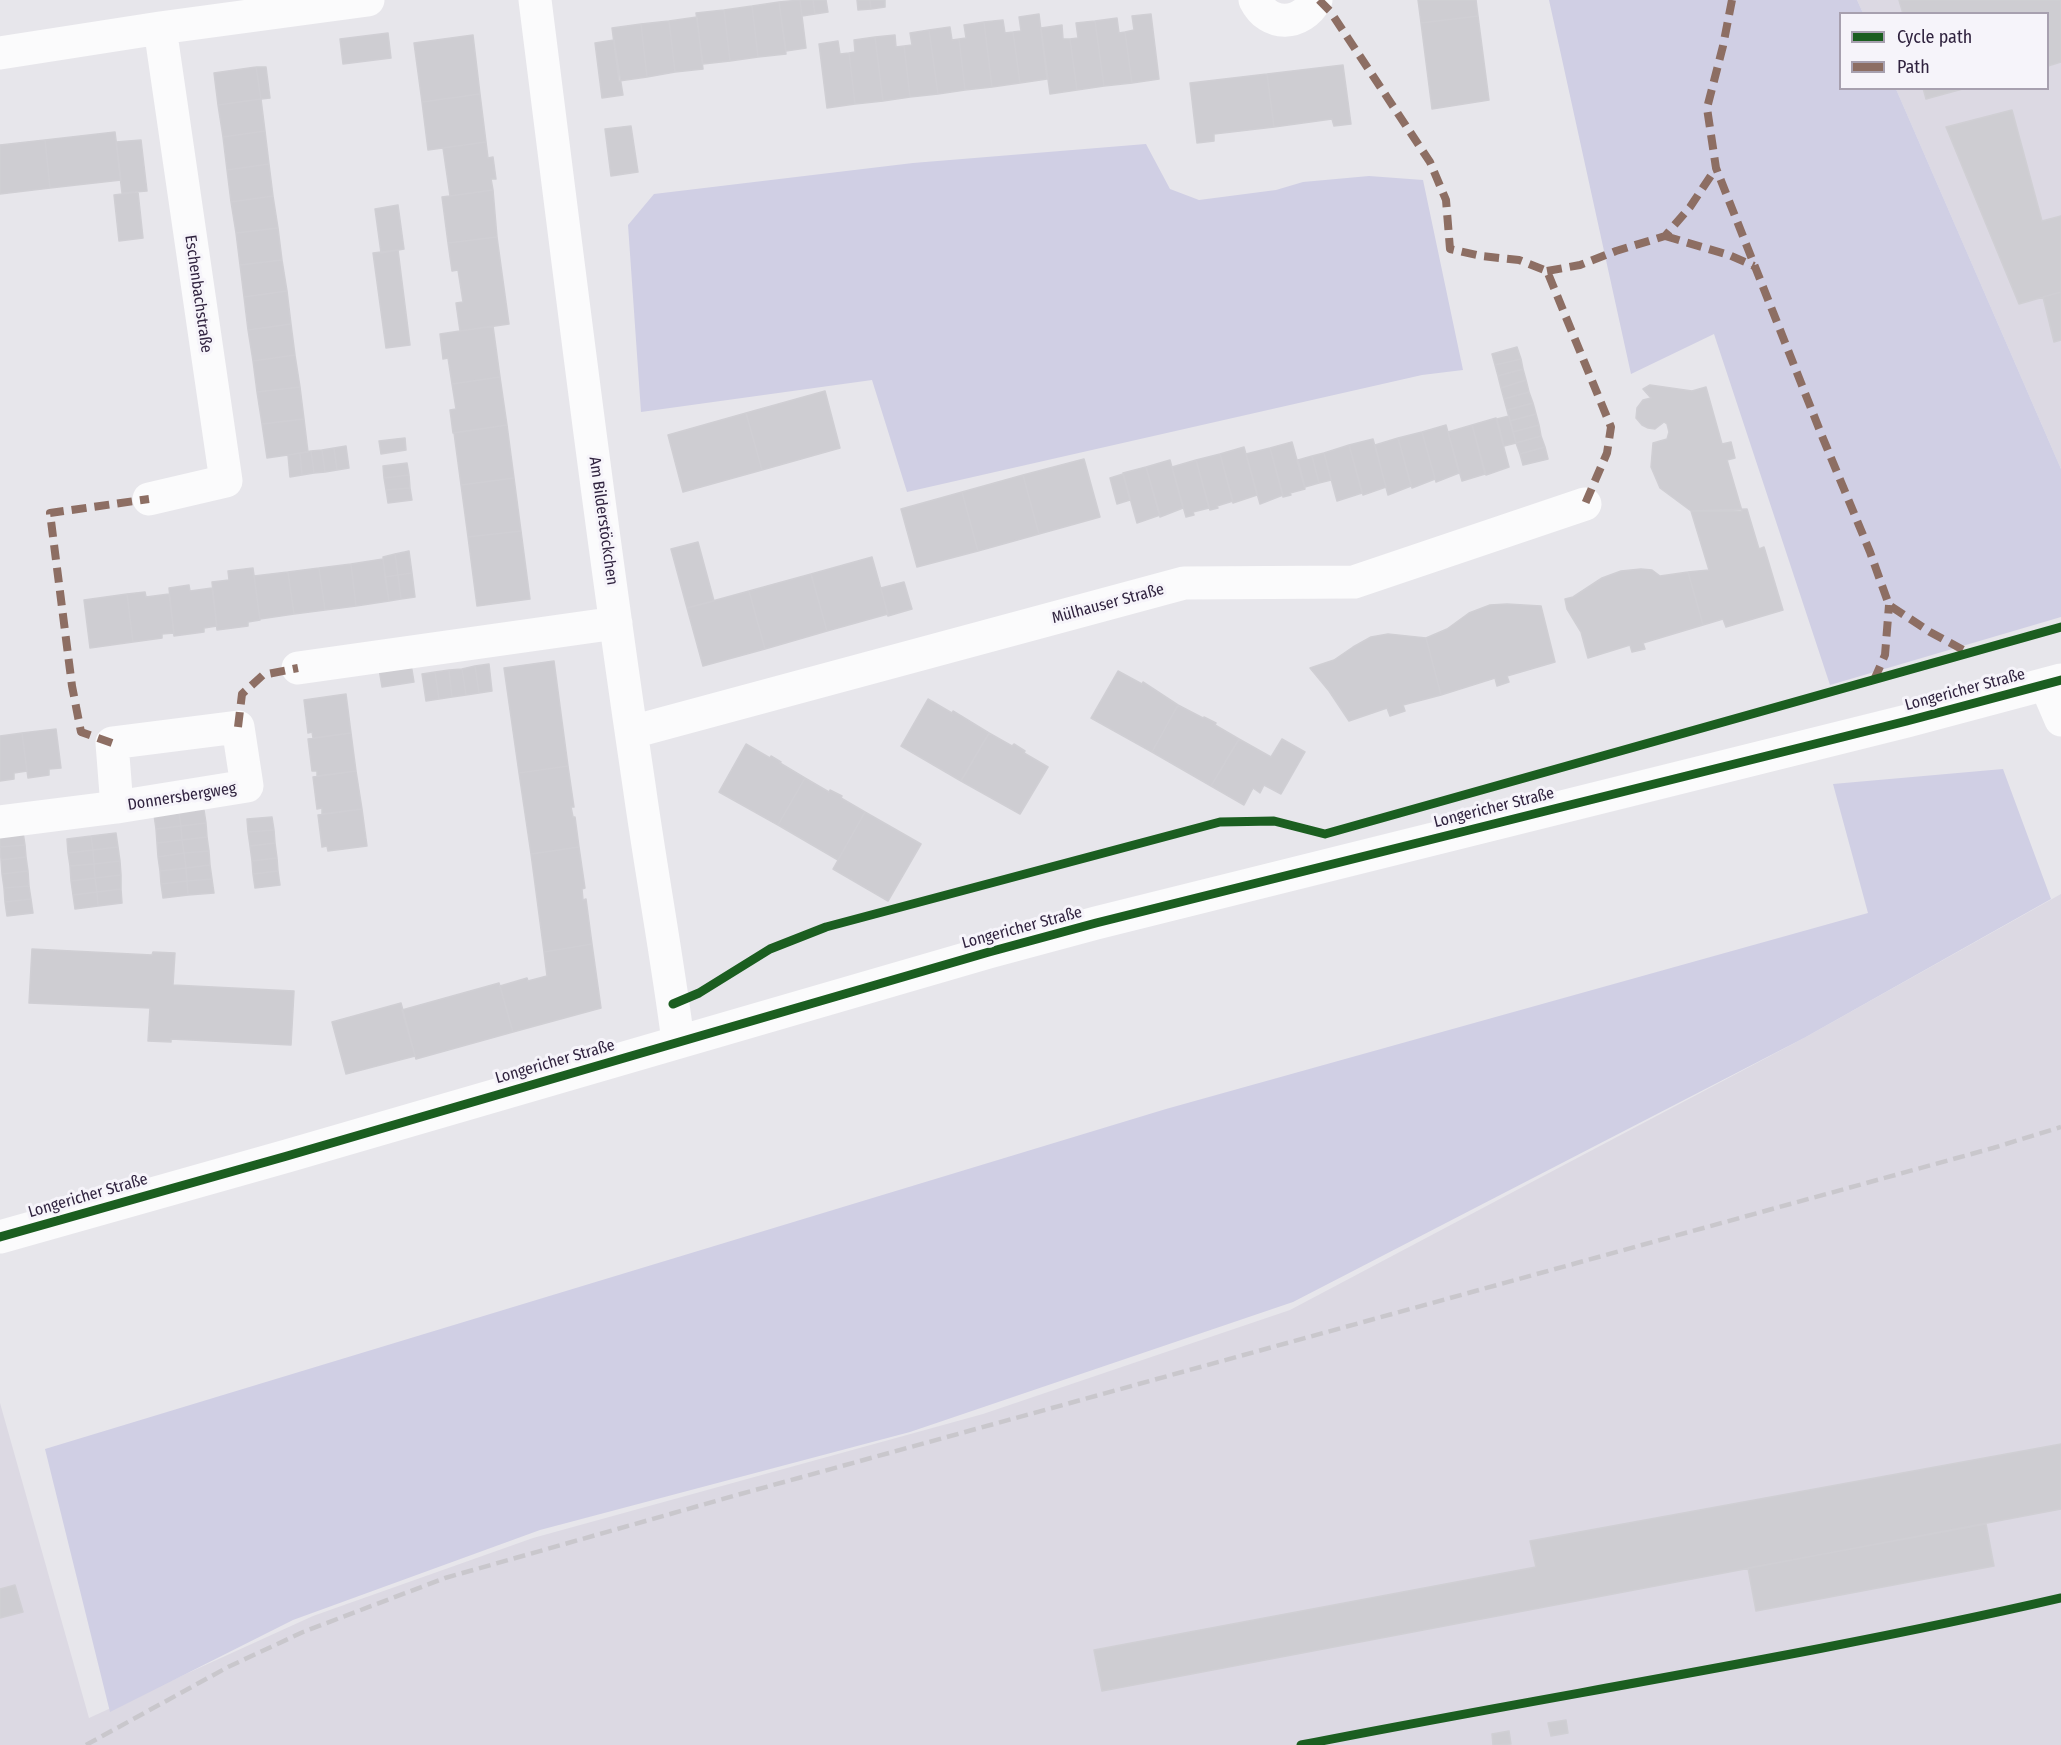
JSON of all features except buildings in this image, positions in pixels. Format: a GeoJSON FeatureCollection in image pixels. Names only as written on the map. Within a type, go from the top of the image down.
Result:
{"type":"FeatureCollection","features":[{"type":"Feature","properties":{"kind":"street"},"geometry":{"type":"LineString","coordinates":[[0,53],[160,28],[368,0]]}},
{"type":"Feature","properties":{"kind":"street","name":"Am Bilderstöckchen"},"geometry":{"type":"LineString","coordinates":[[536,0],[575,320],[616,623],[678,1041]]}},
{"type":"Feature","properties":{"kind":"street"},"geometry":{"type":"LineString","coordinates":[[1255,0],[1260,10],[1268,17],[1283,21],[1299,18],[1311,9],[1316,0]]}},
{"type":"Feature","properties":{"kind":"street","name":"Eschenbachstraße"},"geometry":{"type":"LineString","coordinates":[[149,499],[226,481],[160,28]]}},
{"type":"Feature","properties":{"kind":"street","name":"Mülhauser Straße"},"geometry":{"type":"LineString","coordinates":[[632,732],[1184,583],[1354,582],[1585,504]]}},
{"type":"Feature","properties":{"kind":"street"},"geometry":{"type":"LineString","coordinates":[[298,668],[616,623]]}},
{"type":"Feature","properties":{"kind":"street"},"geometry":{"type":"LineString","coordinates":[[2053,682],[2061,720]]}},
{"type":"Feature","properties":{"kind":"street","name":"Longericher Straße"},"geometry":{"type":"LineString","coordinates":[[0,1237],[1096,923],[2053,682]]}},
{"type":"Feature","properties":{"kind":"street","name":"Donnersbergweg"},"geometry":{"type":"LineString","coordinates":[[0,822],[117,807]]}},
{"type":"Feature","properties":{"kind":"shaded area"},"geometry":{"type":"Polygon","coordinates":[[[1549,0],[1857,0],[1863,12],[1839,12],[1839,90],[1896,90],[2061,469],[2061,617],[1830,685],[1714,334],[1631,374],[1549,0]]]}},
{"type":"Feature","properties":{"kind":"shaded area"},"geometry":{"type":"Polygon","coordinates":[[[1857,0],[2061,0],[2061,469],[1896,90],[2049,90],[2049,12],[1863,12],[1857,0]]]}},
{"type":"Feature","properties":{"kind":"shaded area"},"geometry":{"type":"Polygon","coordinates":[[[1146,144],[1170,189],[1199,200],[1276,190],[1303,182],[1369,176],[1423,180],[1463,370],[1422,375],[907,492],[872,380],[641,412],[628,225],[654,194],[913,163],[1146,144]]]}},
{"type":"Feature","properties":{"kind":"shaded area"},"geometry":{"type":"Polygon","coordinates":[[[2003,769],[2051,899],[1804,1038],[1293,1302],[910,1432],[540,1530],[293,1620],[110,1712],[45,1449],[1166,1109],[1868,913],[1833,784],[2003,769]]]}},
{"type":"Feature","properties":{"kind":"shaded area"},"geometry":{"type":"Polygon","coordinates":[[[2061,894],[2061,1745],[0,1745],[0,1403],[89,1718],[313,1616],[533,1538],[983,1414],[1290,1310],[1804,1038],[2061,894]]]}},
{"type":"Feature","properties":{"kind":"railway"},"geometry":{"type":"LineString","coordinates":[[86,1745],[228,1667],[303,1632],[445,1578],[737,1495],[1993,1148],[2061,1127]]}},
{"type":"Feature","properties":{"kind":"marked path"},"geometry":{"type":"LineString","coordinates":[[1319,0],[1330,11],[1430,162],[1446,200],[1450,249],[1481,256],[1519,260],[1547,271],[1611,427],[1607,453],[1585,504]]}},
{"type":"Feature","properties":{"kind":"marked path"},"geometry":{"type":"LineString","coordinates":[[1732,0],[1707,108],[1716,168],[1870,552],[1889,605],[1930,632],[1969,653]]}},
{"type":"Feature","properties":{"kind":"marked path"},"geometry":{"type":"LineString","coordinates":[[1547,271],[1580,265],[1665,236],[1690,207],[1716,168]]}},
{"type":"Feature","properties":{"kind":"marked path"},"geometry":{"type":"LineString","coordinates":[[1665,236],[1729,255],[1754,266]]}},
{"type":"Feature","properties":{"kind":"marked path"},"geometry":{"type":"LineString","coordinates":[[112,743],[81,732],[72,686],[50,513],[149,499]]}},
{"type":"Feature","properties":{"kind":"marked path"},"geometry":{"type":"LineString","coordinates":[[1874,680],[1885,655],[1889,605]]}},
{"type":"Feature","properties":{"kind":"marked path"},"geometry":{"type":"LineString","coordinates":[[238,727],[242,694],[263,675],[298,668]]}},
{"type":"Feature","properties":{"kind":"cycle path"},"geometry":{"type":"LineString","coordinates":[[673,1004],[699,993],[770,949],[826,927],[1220,822],[1274,821],[1325,834],[2061,627]]}},
{"type":"Feature","properties":{"kind":"cycle path"},"geometry":{"type":"LineString","coordinates":[[0,1237],[1096,923],[1907,721],[2061,680]]}},
{"type":"Feature","properties":{"kind":"cycle path"},"geometry":{"type":"LineString","coordinates":[[1301,1745],[1776,1657],[2061,1598]]}}]}
